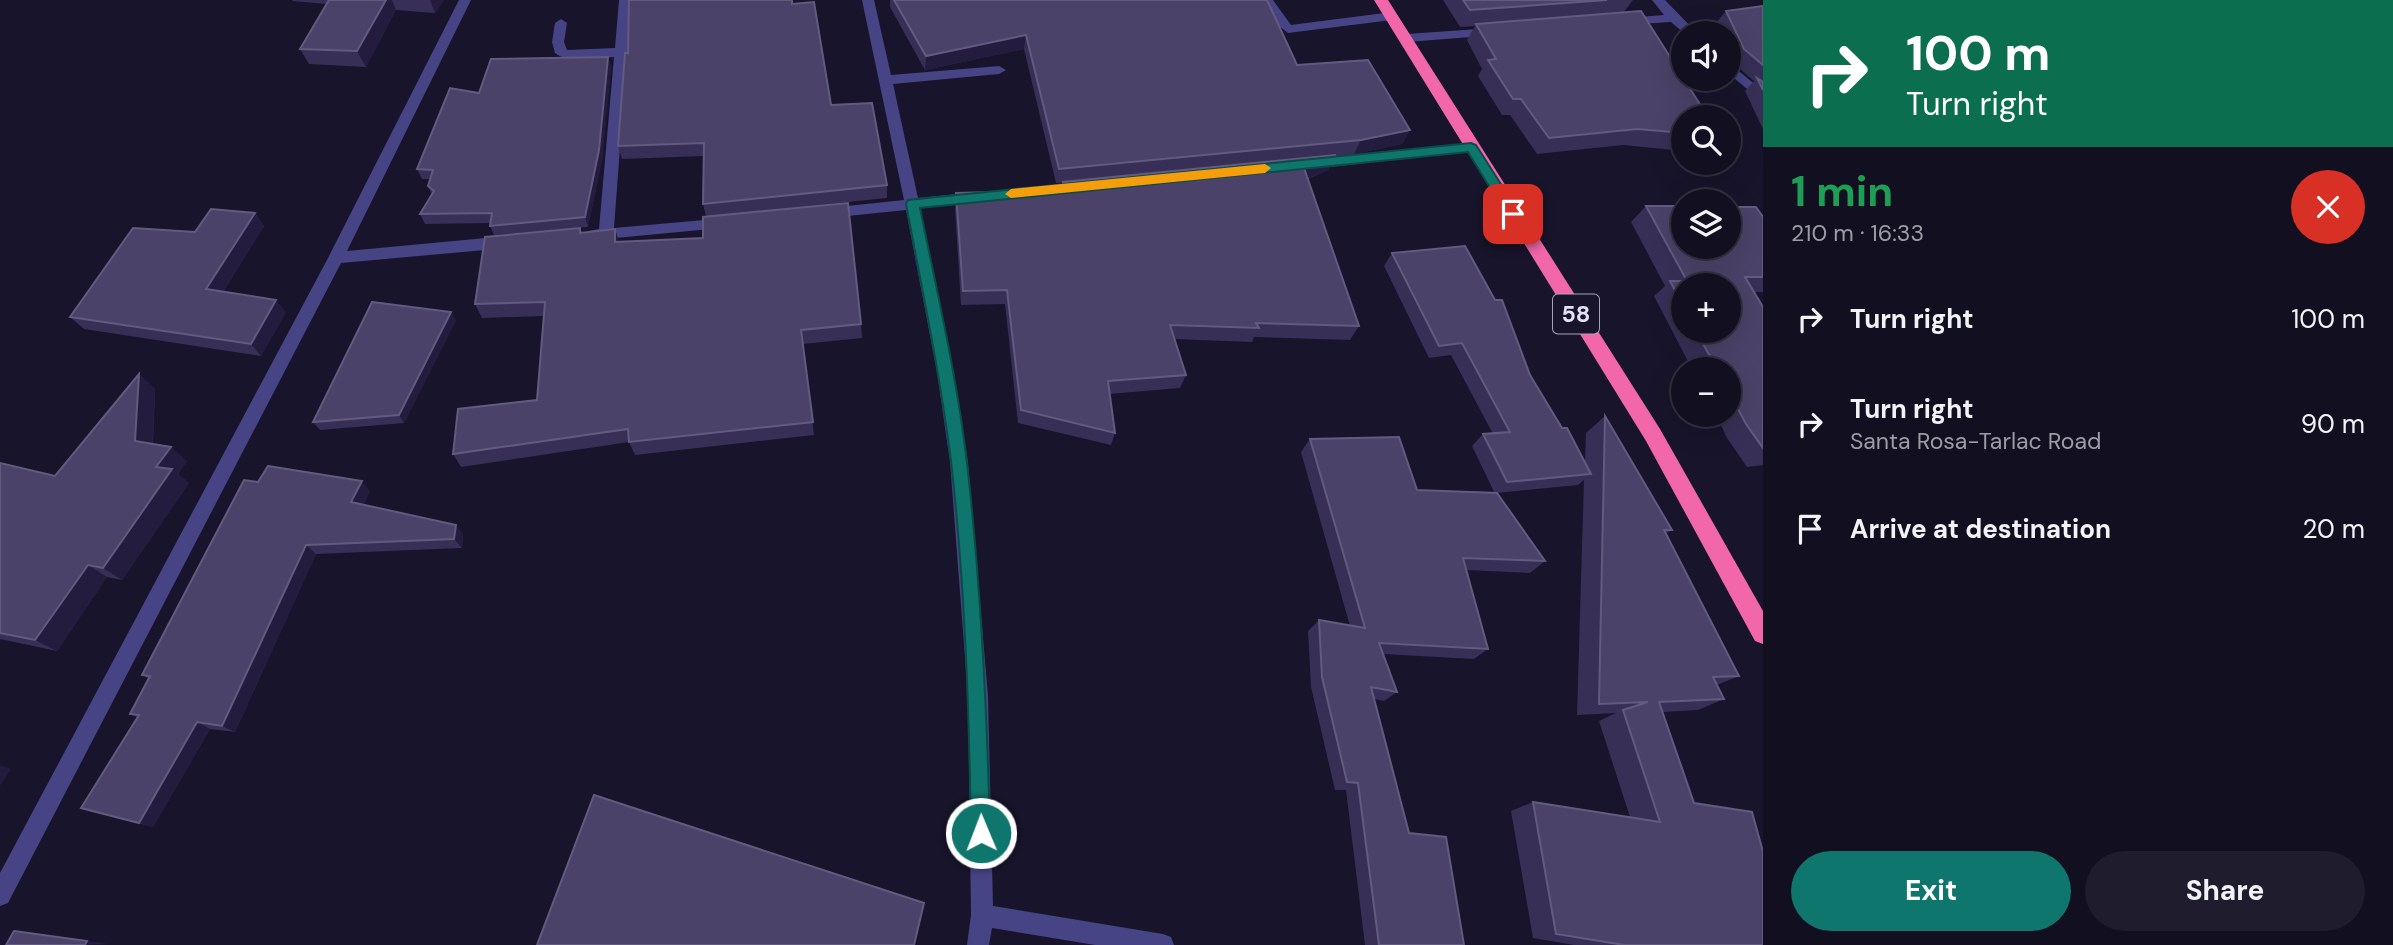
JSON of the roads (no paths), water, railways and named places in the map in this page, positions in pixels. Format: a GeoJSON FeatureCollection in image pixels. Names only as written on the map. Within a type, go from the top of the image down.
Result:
{"type":"FeatureCollection","features":[{"type":"Feature","properties":{"kind":"highway","name":"58"},"geometry":{"type":"LineString","coordinates":[[1381,0],[1678,477],[1763,633]]}},
{"type":"Feature","properties":{"kind":"street"},"geometry":{"type":"LineString","coordinates":[[0,895],[336,258],[466,0]]}},
{"type":"Feature","properties":{"kind":"street"},"geometry":{"type":"LineString","coordinates":[[606,233],[625,0]]}},
{"type":"Feature","properties":{"kind":"street"},"geometry":{"type":"LineString","coordinates":[[868,0],[887,80],[945,372],[964,516],[978,696],[982,915],[978,945]]}},
{"type":"Feature","properties":{"kind":"street"},"geometry":{"type":"LineString","coordinates":[[1267,0],[1288,29],[1392,16]]}},
{"type":"Feature","properties":{"kind":"street"},"geometry":{"type":"LineString","coordinates":[[1658,0],[1677,21]]}},
{"type":"Feature","properties":{"kind":"street"},"geometry":{"type":"LineString","coordinates":[[1608,23],[1674,18]]}},
{"type":"Feature","properties":{"kind":"street"},"geometry":{"type":"LineString","coordinates":[[561,23],[558,42],[561,53],[575,55],[621,52]]}},
{"type":"Feature","properties":{"kind":"street"},"geometry":{"type":"LineString","coordinates":[[1407,38],[1500,31]]}},
{"type":"Feature","properties":{"kind":"street"},"geometry":{"type":"LineString","coordinates":[[887,80],[999,70]]}},
{"type":"Feature","properties":{"kind":"street"},"geometry":{"type":"LineString","coordinates":[[1741,78],[1763,98]]}},
{"type":"Feature","properties":{"kind":"street"},"geometry":{"type":"LineString","coordinates":[[1297,165],[1471,148]]}},
{"type":"Feature","properties":{"kind":"street"},"geometry":{"type":"LineString","coordinates":[[818,214],[1093,186]]}},
{"type":"Feature","properties":{"kind":"street"},"geometry":{"type":"LineString","coordinates":[[579,236],[737,223]]}},
{"type":"Feature","properties":{"kind":"street"},"geometry":{"type":"LineString","coordinates":[[336,258],[525,241]]}},
{"type":"Feature","properties":{"kind":"street"},"geometry":{"type":"LineString","coordinates":[[982,915],[1163,945]]}}]}
